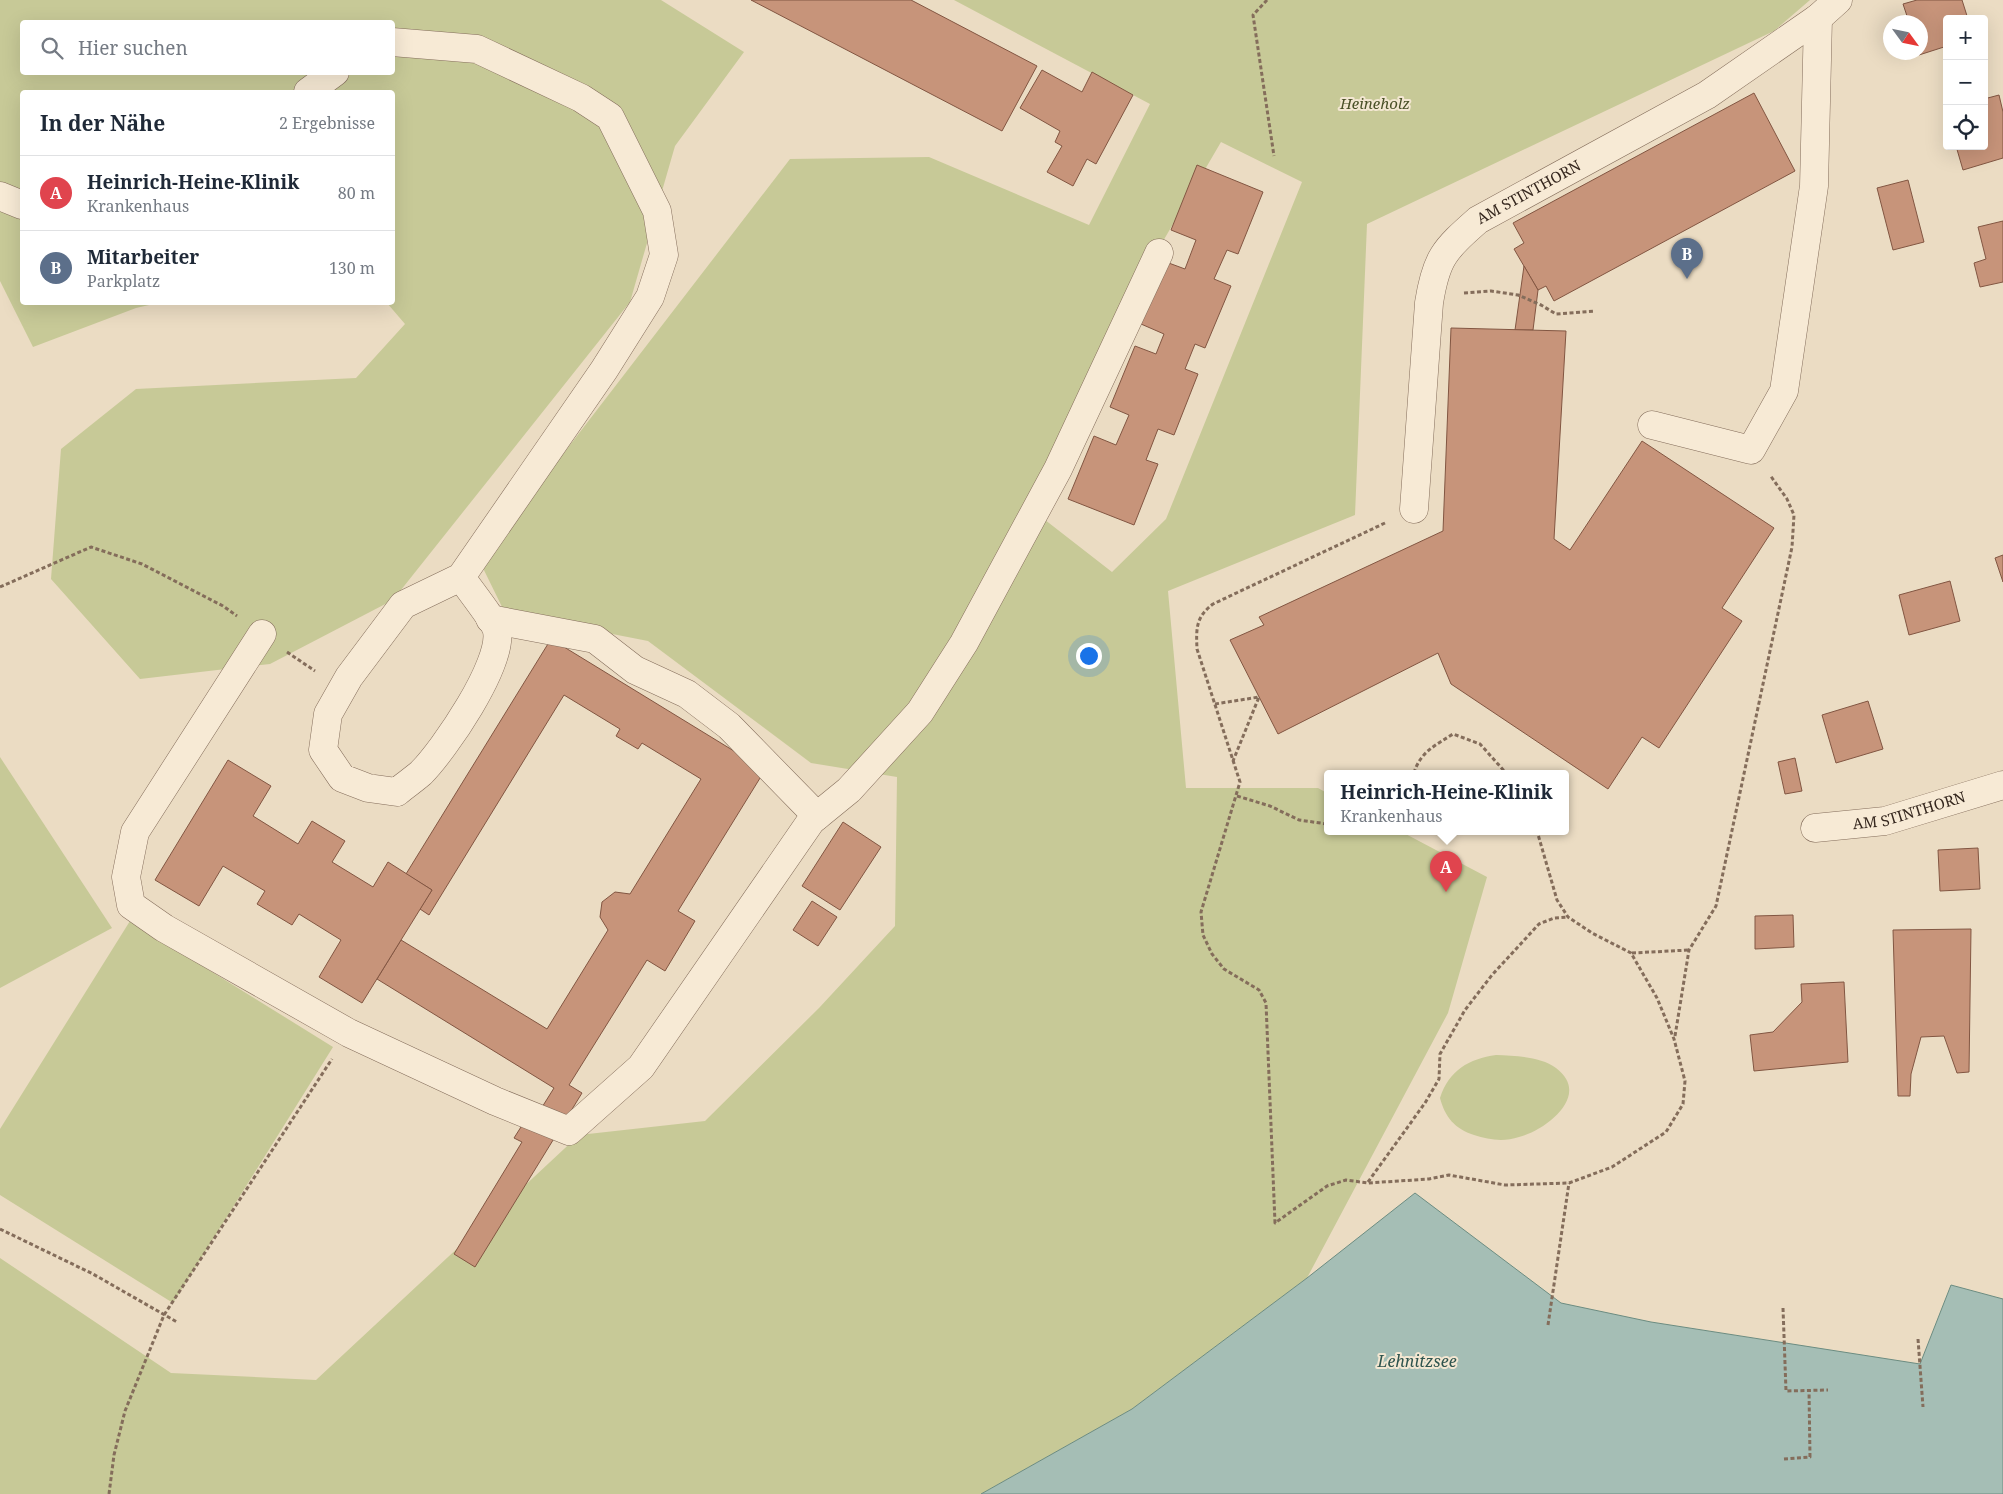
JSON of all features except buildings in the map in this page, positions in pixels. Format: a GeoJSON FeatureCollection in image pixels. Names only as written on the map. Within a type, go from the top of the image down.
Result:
{"type":"FeatureCollection","features":[{"type":"Feature","properties":{"kind":"street","name":"AM STINTHORN"},"geometry":{"type":"LineString","coordinates":[[1414,509],[1429,303],[1434,274],[1449,245],[1478,220],[1706,94],[1818,18],[1838,0]]}},
{"type":"Feature","properties":{"kind":"street"},"geometry":{"type":"LineString","coordinates":[[1652,425],[1752,450],[1784,391],[1814,186],[1818,18]]}},
{"type":"Feature","properties":{"kind":"street"},"geometry":{"type":"LineString","coordinates":[[395,42],[477,49],[581,98],[610,117],[657,211],[664,254],[650,297],[604,370],[461,577],[403,605],[349,677],[328,714],[323,750],[342,778],[368,788],[397,792],[421,773],[466,713],[482,684],[498,644],[497,629],[461,577]]}},
{"type":"Feature","properties":{"kind":"street"},"geometry":{"type":"LineString","coordinates":[[311,90],[331,75]]}},
{"type":"Feature","properties":{"kind":"street"},"geometry":{"type":"LineString","coordinates":[[0,196],[20,204]]}},
{"type":"Feature","properties":{"kind":"street"},"geometry":{"type":"LineString","coordinates":[[262,634],[135,832],[126,877],[131,905],[164,928],[349,1033],[495,1101],[569,1131],[641,1067],[811,821],[849,790],[920,712],[964,642],[1058,469],[1159,253]]}},
{"type":"Feature","properties":{"kind":"street"},"geometry":{"type":"LineString","coordinates":[[490,619],[595,639],[635,670],[687,694],[728,726],[816,816]]}},
{"type":"Feature","properties":{"kind":"street","name":"AM STINTHORN"},"geometry":{"type":"LineString","coordinates":[[1815,828],[1885,821],[2003,786]]}},
{"type":"Feature","properties":{"kind":"path"},"geometry":{"type":"LineString","coordinates":[[1267,0],[1253,15],[1274,156]]}},
{"type":"Feature","properties":{"kind":"path"},"geometry":{"type":"LineString","coordinates":[[1429,303],[1465,293],[1491,290],[1518,295],[1541,304],[1556,314],[1595,311]]}},
{"type":"Feature","properties":{"kind":"path"},"geometry":{"type":"LineString","coordinates":[[1674,1039],[1688,950],[1716,906],[1792,547],[1794,515],[1787,499],[1752,450]]}},
{"type":"Feature","properties":{"kind":"path"},"geometry":{"type":"LineString","coordinates":[[1414,509],[1214,604],[1202,612],[1196,630],[1197,649],[1240,782],[1201,912],[1203,935],[1212,954],[1224,969],[1259,990],[1266,1003],[1275,1223],[1327,1186],[1346,1180],[1368,1183],[1429,1179],[1449,1175],[1504,1186],[1569,1183],[1612,1167],[1666,1132],[1684,1104],[1684,1081],[1674,1039],[1658,998],[1632,953]]}},
{"type":"Feature","properties":{"kind":"path"},"geometry":{"type":"LineString","coordinates":[[0,587],[90,548],[142,564],[223,606],[342,690]]}},
{"type":"Feature","properties":{"kind":"path"},"geometry":{"type":"LineString","coordinates":[[1215,704],[1259,698],[1233,761]]}},
{"type":"Feature","properties":{"kind":"path"},"geometry":{"type":"LineString","coordinates":[[1415,770],[1418,760],[1435,745],[1453,734],[1480,744],[1503,770]]}},
{"type":"Feature","properties":{"kind":"path"},"geometry":{"type":"LineString","coordinates":[[1237,796],[1270,806],[1299,820],[1324,824]]}},
{"type":"Feature","properties":{"kind":"path"},"geometry":{"type":"LineString","coordinates":[[1539,835],[1557,900],[1568,917],[1592,933],[1632,953],[1688,950]]}},
{"type":"Feature","properties":{"kind":"path"},"geometry":{"type":"LineString","coordinates":[[1368,1183],[1440,1079],[1440,1054],[1465,1010],[1492,975],[1539,924],[1554,918],[1568,917]]}},
{"type":"Feature","properties":{"kind":"path"},"geometry":{"type":"LineString","coordinates":[[109,1494],[114,1455],[125,1411],[164,1314],[349,1033]]}},
{"type":"Feature","properties":{"kind":"path"},"geometry":{"type":"LineString","coordinates":[[1548,1325],[1569,1183]]}},
{"type":"Feature","properties":{"kind":"path"},"geometry":{"type":"LineString","coordinates":[[0,1229],[94,1274],[177,1322]]}},
{"type":"Feature","properties":{"kind":"path"},"geometry":{"type":"LineString","coordinates":[[1783,1308],[1786,1391],[1828,1390]]}},
{"type":"Feature","properties":{"kind":"path"},"geometry":{"type":"LineString","coordinates":[[1918,1339],[1923,1406]]}},
{"type":"Feature","properties":{"kind":"path"},"geometry":{"type":"LineString","coordinates":[[1784,1459],[1810,1457],[1809,1390]]}},
{"type":"Feature","properties":{"kind":"green space"},"geometry":{"type":"Polygon","coordinates":[[[0,0],[661,0],[744,52],[675,146],[630,302],[393,600],[270,664],[140,679],[51,579],[61,449],[136,389],[356,378],[405,324],[389,305],[395,305],[395,90],[20,90],[20,305],[149,305],[136,308],[33,347],[0,281],[0,0]]]}},
{"type":"Feature","properties":{"kind":"green space","name":"Heineholz"},"geometry":{"type":"Polygon","coordinates":[[[954,0],[1810,0],[1774,31],[1367,224],[1355,515],[1168,591],[1186,788],[1318,788],[1324,791],[1324,835],[1408,835],[1487,877],[1448,1013],[1307,1278],[1132,1409],[981,1494],[0,1494],[0,1258],[171,1373],[316,1380],[579,1135],[705,1121],[819,1008],[895,926],[897,777],[811,763],[648,641],[505,613],[480,562],[790,159],[929,157],[1089,225],[1150,104],[954,0]],[[1221,142],[1128,301],[1031,509],[1112,572],[1166,519],[1302,182],[1221,142]]]}},
{"type":"Feature","properties":{"kind":"green space"},"geometry":{"type":"Polygon","coordinates":[[[0,757],[112,928],[0,988],[0,757]]]}},
{"type":"Feature","properties":{"kind":"green space"},"geometry":{"type":"Polygon","coordinates":[[[130,921],[333,1047],[173,1303],[0,1195],[0,1129],[130,921]]]}},
{"type":"Feature","properties":{"kind":"green space"},"geometry":{"type":"Polygon","coordinates":[[[1496,1055],[1527,1057],[1550,1064],[1566,1078],[1569,1089],[1567,1100],[1552,1119],[1530,1133],[1513,1139],[1491,1139],[1474,1135],[1461,1129],[1448,1116],[1440,1098],[1449,1080],[1461,1068],[1477,1059],[1496,1055]]]}},
{"type":"Feature","properties":{"kind":"water","name":"Lehnitzsee"},"geometry":{"type":"Polygon","coordinates":[[[1415,1193],[1561,1303],[1651,1322],[1920,1364],[1951,1285],[2003,1299],[2003,1494],[981,1494],[1132,1409],[1307,1278],[1415,1193]]]}},
{"type":"Feature","properties":{"kind":"place","name":"Mitarbeiter"},"geometry":{"type":"Point","coordinates":[1687,279]}},
{"type":"Feature","properties":{"kind":"place","name":"Heinrich-Heine-Klinik"},"geometry":{"type":"Point","coordinates":[1446,892]}}]}
